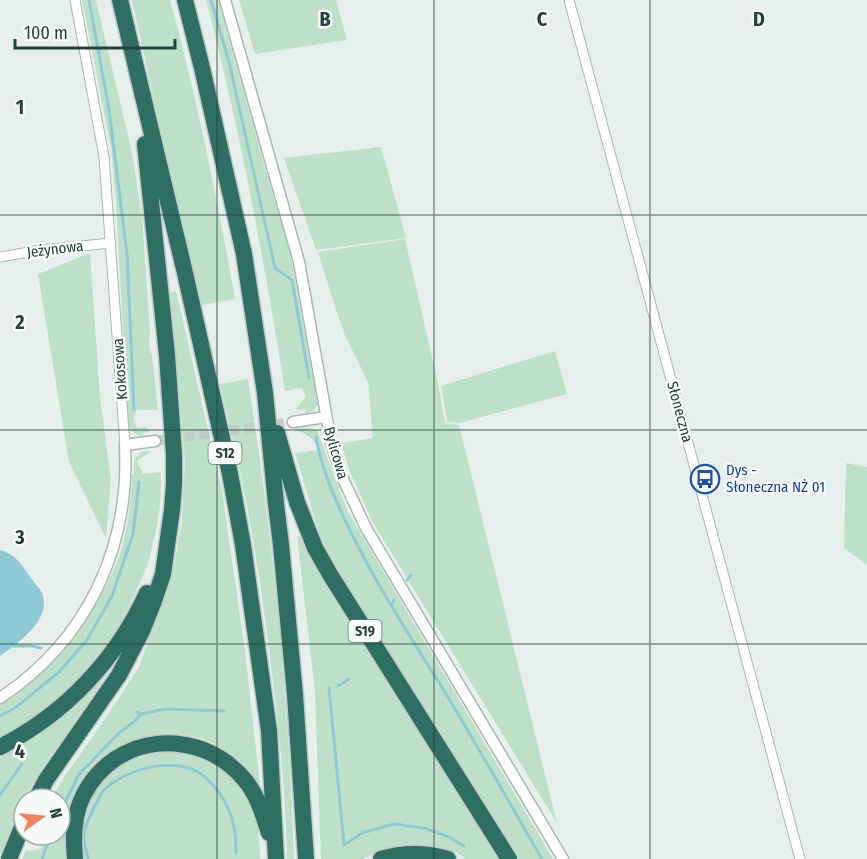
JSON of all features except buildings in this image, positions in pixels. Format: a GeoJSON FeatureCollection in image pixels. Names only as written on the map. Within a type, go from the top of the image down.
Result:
{"type":"FeatureCollection","features":[{"type":"Feature","properties":{"kind":"highway","name":"S12"},"geometry":{"type":"LineString","coordinates":[[120,0],[188,284],[239,521],[269,731],[276,855]]}},
{"type":"Feature","properties":{"kind":"highway"},"geometry":{"type":"LineString","coordinates":[[185,0],[243,254],[265,393],[295,695],[306,859]]}},
{"type":"Feature","properties":{"kind":"highway"},"geometry":{"type":"LineString","coordinates":[[43,787],[126,663],[154,601],[163,574],[166,551],[174,484],[172,418],[147,166],[134,61]]}},
{"type":"Feature","properties":{"kind":"highway","name":"S19"},"geometry":{"type":"LineString","coordinates":[[265,393],[297,502],[315,548],[507,856]]}},
{"type":"Feature","properties":{"kind":"highway"},"geometry":{"type":"LineString","coordinates":[[0,747],[45,720],[90,680],[126,632],[145,598],[166,551]]}},
{"type":"Feature","properties":{"kind":"highway"},"geometry":{"type":"LineString","coordinates":[[75,859],[74,831],[77,811],[83,796],[100,772],[117,758],[139,747],[173,742],[193,745],[208,751],[222,759],[246,780],[259,804],[276,855]]}},
{"type":"Feature","properties":{"kind":"highway"},"geometry":{"type":"LineString","coordinates":[[381,859],[409,853],[448,859]]}},
{"type":"Feature","properties":{"kind":"street","name":"Kokosowa"},"geometry":{"type":"LineString","coordinates":[[0,699],[29,677],[54,652],[77,624],[95,594],[111,559],[120,526],[125,486],[125,445],[103,148],[75,0]]}},
{"type":"Feature","properties":{"kind":"street","name":"Bylicowa"},"geometry":{"type":"LineString","coordinates":[[225,0],[299,262],[326,417],[342,477],[360,518],[563,859]]}},
{"type":"Feature","properties":{"kind":"street","name":"Słoneczna"},"geometry":{"type":"LineString","coordinates":[[569,0],[800,859]]}},
{"type":"Feature","properties":{"kind":"street","name":"Jeżynowa"},"geometry":{"type":"LineString","coordinates":[[0,256],[111,243]]}},
{"type":"Feature","properties":{"kind":"street"},"geometry":{"type":"LineString","coordinates":[[293,422],[326,417]]}},
{"type":"Feature","properties":{"kind":"street"},"geometry":{"type":"LineString","coordinates":[[125,445],[154,441]]}},
{"type":"Feature","properties":{"kind":"green space"},"geometry":{"type":"Polygon","coordinates":[[[82,0],[96,0],[132,153],[142,216],[149,347],[152,355],[158,410],[137,410],[134,417],[135,423],[138,428],[146,427],[150,432],[144,433],[142,437],[131,431],[128,424],[111,148],[82,0]]]}},
{"type":"Feature","properties":{"kind":"green space"},"geometry":{"type":"Polygon","coordinates":[[[132,0],[170,0],[206,148],[235,299],[202,305],[132,0]]]}},
{"type":"Feature","properties":{"kind":"green space"},"geometry":{"type":"Polygon","coordinates":[[[206,0],[218,0],[290,252],[318,404],[306,415],[305,409],[295,410],[306,397],[302,388],[285,391],[250,195],[230,97],[206,0]]]}},
{"type":"Feature","properties":{"kind":"green space"},"geometry":{"type":"Polygon","coordinates":[[[239,0],[336,0],[347,40],[255,54],[239,0]]]}},
{"type":"Feature","properties":{"kind":"green space"},"geometry":{"type":"Polygon","coordinates":[[[381,147],[406,238],[316,250],[284,158],[381,147]]]}},
{"type":"Feature","properties":{"kind":"green space"},"geometry":{"type":"Polygon","coordinates":[[[405,239],[445,423],[459,425],[557,823],[373,523],[350,472],[341,443],[373,438],[368,382],[345,335],[318,252],[405,239]]]}},
{"type":"Feature","properties":{"kind":"green space"},"geometry":{"type":"Polygon","coordinates":[[[90,253],[100,397],[111,479],[106,538],[69,462],[38,274],[90,253]]]}},
{"type":"Feature","properties":{"kind":"green space"},"geometry":{"type":"Polygon","coordinates":[[[176,291],[222,491],[245,651],[260,786],[233,757],[220,747],[193,736],[173,734],[148,737],[126,744],[107,756],[90,771],[78,790],[72,806],[72,787],[58,787],[139,667],[174,567],[182,519],[185,460],[169,293],[176,291]]]}},
{"type":"Feature","properties":{"kind":"green space"},"geometry":{"type":"Polygon","coordinates":[[[555,351],[567,394],[459,423],[447,422],[441,386],[555,351]]]}},
{"type":"Feature","properties":{"kind":"green space"},"geometry":{"type":"Polygon","coordinates":[[[248,379],[265,499],[284,679],[294,859],[287,859],[280,748],[260,582],[247,507],[220,384],[248,379]]]}},
{"type":"Feature","properties":{"kind":"green space"},"geometry":{"type":"Polygon","coordinates":[[[294,429],[317,430],[347,510],[553,859],[519,859],[335,566],[319,533],[295,453],[318,450],[312,439],[294,429]]]}},
{"type":"Feature","properties":{"kind":"green space"},"geometry":{"type":"Polygon","coordinates":[[[145,451],[152,451],[137,463],[142,474],[161,472],[160,508],[148,562],[128,608],[100,653],[65,693],[45,710],[0,738],[0,705],[19,692],[55,659],[99,600],[122,548],[127,527],[135,460],[145,451]]]}},
{"type":"Feature","properties":{"kind":"green space"},"geometry":{"type":"Polygon","coordinates":[[[846,463],[867,467],[867,565],[844,548],[846,463]]]}},
{"type":"Feature","properties":{"kind":"green space"},"geometry":{"type":"Polygon","coordinates":[[[297,536],[303,537],[498,859],[466,859],[457,853],[436,847],[401,846],[383,850],[363,859],[321,859],[315,691],[297,536]]]}},
{"type":"Feature","properties":{"kind":"green space"},"geometry":{"type":"Polygon","coordinates":[[[112,666],[31,787],[12,787],[12,827],[2,854],[0,853],[0,757],[39,735],[112,666]]]}},
{"type":"Feature","properties":{"kind":"green space"},"geometry":{"type":"Polygon","coordinates":[[[160,752],[184,752],[197,755],[213,763],[238,784],[253,810],[257,825],[260,859],[83,859],[81,836],[86,811],[104,779],[124,764],[160,752]]]}},
{"type":"Feature","properties":{"kind":"green space"},"geometry":{"type":"Polygon","coordinates":[[[41,847],[67,847],[68,859],[22,859],[26,850],[36,850],[41,847]]]}},
{"type":"Feature","properties":{"kind":"water"},"geometry":{"type":"Polygon","coordinates":[[[0,550],[9,553],[19,562],[41,591],[44,603],[38,621],[32,630],[0,656],[0,550]]]}},
{"type":"Feature","properties":{"kind":"waterway"},"geometry":{"type":"LineString","coordinates":[[89,0],[109,109],[127,254],[134,409]]}},
{"type":"Feature","properties":{"kind":"waterway"},"geometry":{"type":"LineString","coordinates":[[211,0],[229,62],[275,268],[292,280],[309,378]]}},
{"type":"Feature","properties":{"kind":"waterway"},"geometry":{"type":"LineString","coordinates":[[316,437],[331,489],[366,562],[542,859]]}},
{"type":"Feature","properties":{"kind":"waterway"},"geometry":{"type":"LineString","coordinates":[[0,716],[15,708],[59,672],[87,640],[112,596],[133,534],[139,482]]}},
{"type":"Feature","properties":{"kind":"waterway"},"geometry":{"type":"LineString","coordinates":[[407,580],[411,575]]}},
{"type":"Feature","properties":{"kind":"waterway"},"geometry":{"type":"LineString","coordinates":[[391,606],[394,600]]}},
{"type":"Feature","properties":{"kind":"waterway"},"geometry":{"type":"LineString","coordinates":[[14,646],[41,648]]}},
{"type":"Feature","properties":{"kind":"waterway"},"geometry":{"type":"LineString","coordinates":[[338,686],[349,679]]}},
{"type":"Feature","properties":{"kind":"waterway"},"geometry":{"type":"LineString","coordinates":[[329,688],[344,845],[362,833],[394,824],[424,828],[449,837],[464,846]]}},
{"type":"Feature","properties":{"kind":"waterway"},"geometry":{"type":"LineString","coordinates":[[137,712],[141,714],[166,709],[224,711]]}},
{"type":"Feature","properties":{"kind":"waterway"},"geometry":{"type":"LineString","coordinates":[[72,788],[79,774],[141,714]]}},
{"type":"Feature","properties":{"kind":"waterway"},"geometry":{"type":"LineString","coordinates":[[0,795],[22,764]]}},
{"type":"Feature","properties":{"kind":"waterway"},"geometry":{"type":"LineString","coordinates":[[88,859],[84,832],[89,817],[103,792],[126,775],[154,766],[169,765],[195,771],[214,786],[230,812],[235,832],[236,853]]}},
{"type":"Feature","properties":{"kind":"waterway"},"geometry":{"type":"LineString","coordinates":[[42,859],[46,847]]}},
{"type":"Feature","properties":{"kind":"tunnel"},"geometry":{"type":"LineString","coordinates":[[155,441],[293,422]]}},
{"type":"Feature","properties":{"kind":"place","name":"Dys - Słoneczna NŻ 01"},"geometry":{"type":"Point","coordinates":[705,479]}}]}
